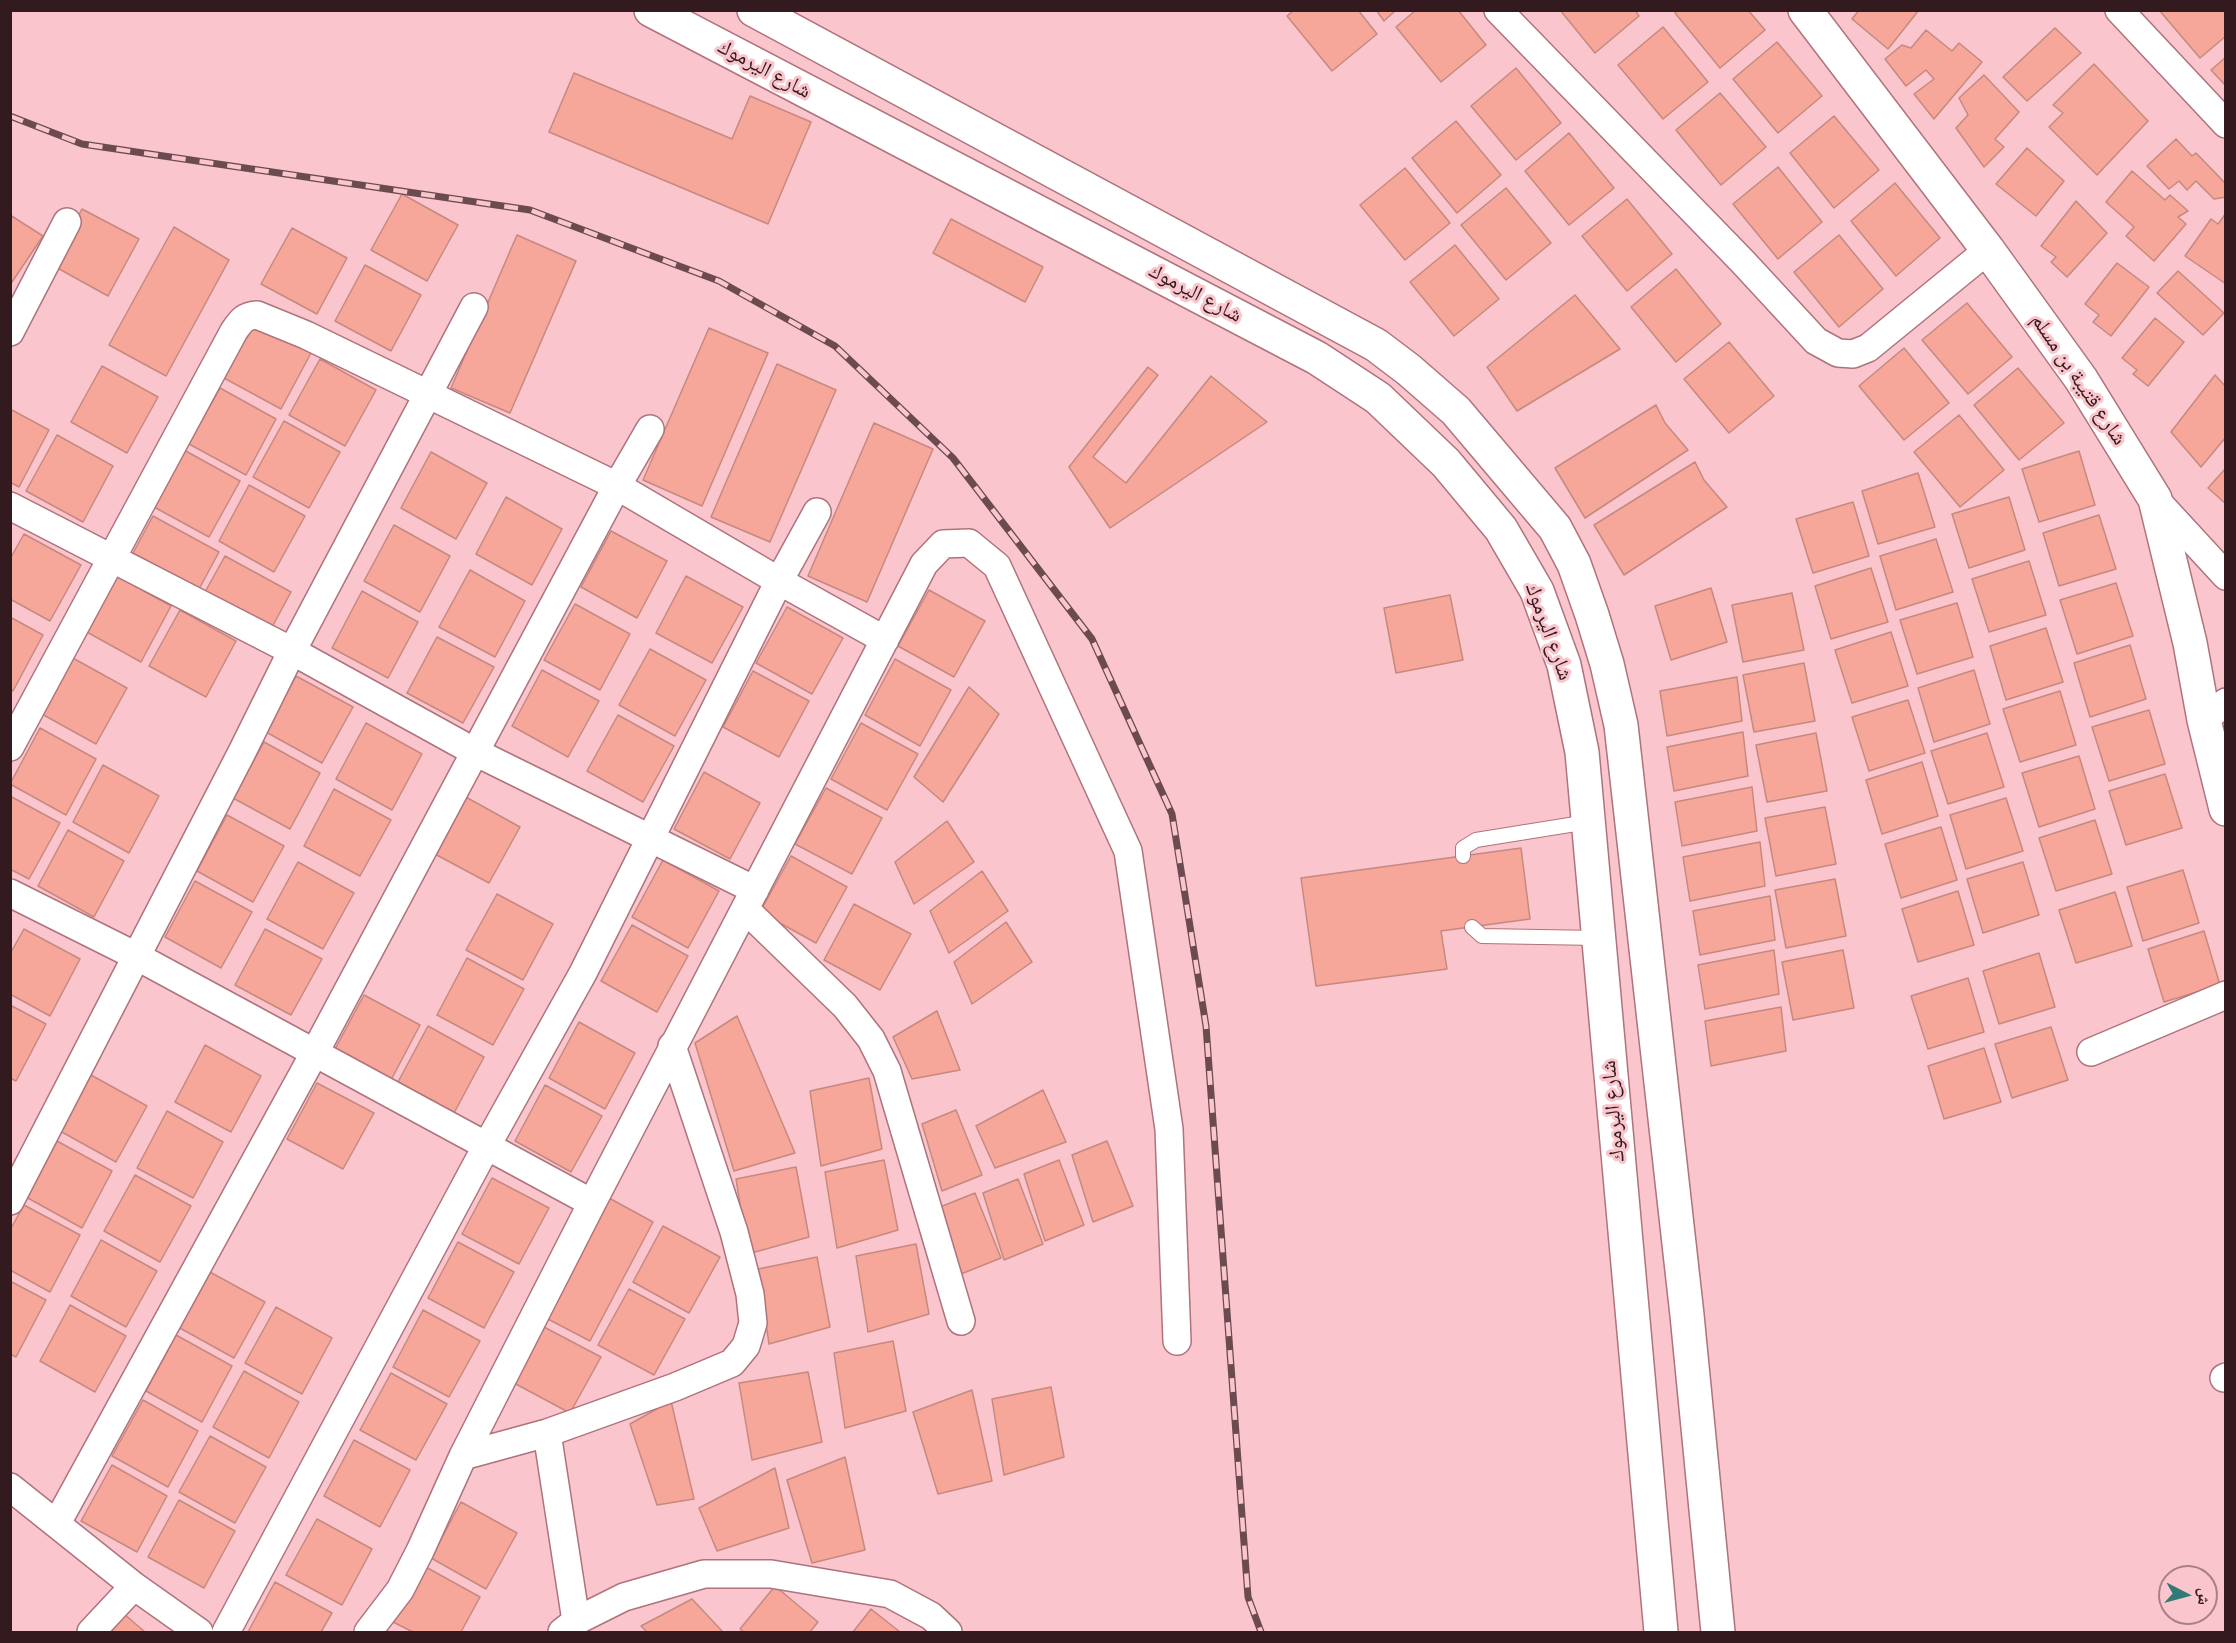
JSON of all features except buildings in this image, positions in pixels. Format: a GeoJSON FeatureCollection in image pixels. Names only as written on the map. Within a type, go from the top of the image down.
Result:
{"type":"FeatureCollection","features":[{"type":"Feature","properties":{"kind":"main road","name":"شارع اليرموك"},"geometry":{"type":"LineString","coordinates":[[651,10],[1317,358],[1378,398],[1446,463],[1501,529],[1537,591],[1564,665],[1582,752],[1661,1632]]}},
{"type":"Feature","properties":{"kind":"main road","name":"شارع اليرموك"},"geometry":{"type":"LineString","coordinates":[[754,10],[1376,345],[1456,411],[1555,528],[1574,564],[1592,615],[1607,664],[1621,725],[1687,1315],[1718,1632]]}},
{"type":"Feature","properties":{"kind":"main road","name":"شارع قتيبة بن مسلم"},"geometry":{"type":"LineString","coordinates":[[1805,10],[1988,250],[2081,379],[2155,499],[2190,643],[2215,711],[2226,809]]}},
{"type":"Feature","properties":{"kind":"street"},"geometry":{"type":"LineString","coordinates":[[1498,10],[1736,254],[1816,341],[1838,353],[1853,354],[1868,348],[1988,250]]}},
{"type":"Feature","properties":{"kind":"street"},"geometry":{"type":"LineString","coordinates":[[2119,10],[2226,124]]}},
{"type":"Feature","properties":{"kind":"street"},"geometry":{"type":"LineString","coordinates":[[10,332],[67,222]]}},
{"type":"Feature","properties":{"kind":"street"},"geometry":{"type":"LineString","coordinates":[[10,1201],[292,651],[474,307]]}},
{"type":"Feature","properties":{"kind":"street"},"geometry":{"type":"LineString","coordinates":[[10,747],[234,331],[243,318],[257,315],[306,335],[617,486],[885,640]]}},
{"type":"Feature","properties":{"kind":"street"},"geometry":{"type":"LineString","coordinates":[[57,1523],[315,1052],[617,486],[650,429]]}},
{"type":"Feature","properties":{"kind":"street"},"geometry":{"type":"LineString","coordinates":[[2155,499],[2226,576]]}},
{"type":"Feature","properties":{"kind":"street"},"geometry":{"type":"LineString","coordinates":[[10,506],[292,651],[475,752],[651,838],[751,900],[872,1039],[887,1071],[961,1321]]}},
{"type":"Feature","properties":{"kind":"street"},"geometry":{"type":"LineString","coordinates":[[226,1632],[486,1147],[583,973],[779,581],[817,512]]}},
{"type":"Feature","properties":{"kind":"street"},"geometry":{"type":"LineString","coordinates":[[368,1632],[400,1590],[463,1456],[672,1046],[751,900],[924,564],[943,544],[969,543],[997,566],[1128,851],[1169,1129],[1177,1341]]}},
{"type":"Feature","properties":{"kind":"street"},"geometry":{"type":"LineString","coordinates":[[10,893],[136,956],[592,1203]]}},
{"type":"Feature","properties":{"kind":"street"},"geometry":{"type":"LineString","coordinates":[[2091,1052],[2226,995]]}},
{"type":"Feature","properties":{"kind":"street"},"geometry":{"type":"LineString","coordinates":[[463,1456],[547,1433],[675,1387],[732,1364],[746,1346],[753,1323],[750,1294],[734,1232],[672,1046]]}},
{"type":"Feature","properties":{"kind":"street"},"geometry":{"type":"LineString","coordinates":[[547,1433],[569,1627],[624,1597],[704,1574],[771,1574],[890,1594],[931,1616],[948,1632]]}},
{"type":"Feature","properties":{"kind":"street"},"geometry":{"type":"LineString","coordinates":[[10,1487],[134,1586],[200,1632]]}},
{"type":"Feature","properties":{"kind":"street"},"geometry":{"type":"LineString","coordinates":[[91,1632],[134,1586]]}},
{"type":"Feature","properties":{"kind":"lane"},"geometry":{"type":"LineString","coordinates":[[1463,856],[1464,848],[1476,840],[1588,822]]}},
{"type":"Feature","properties":{"kind":"lane"},"geometry":{"type":"LineString","coordinates":[[1472,927],[1482,936],[1598,938]]}},
{"type":"Feature","properties":{"kind":"railway"},"geometry":{"type":"LineString","coordinates":[[10,116],[82,144],[530,210],[719,281],[835,346],[953,458],[1092,639],[1172,814],[1206,1026],[1248,1597],[1261,1632]]}}]}
